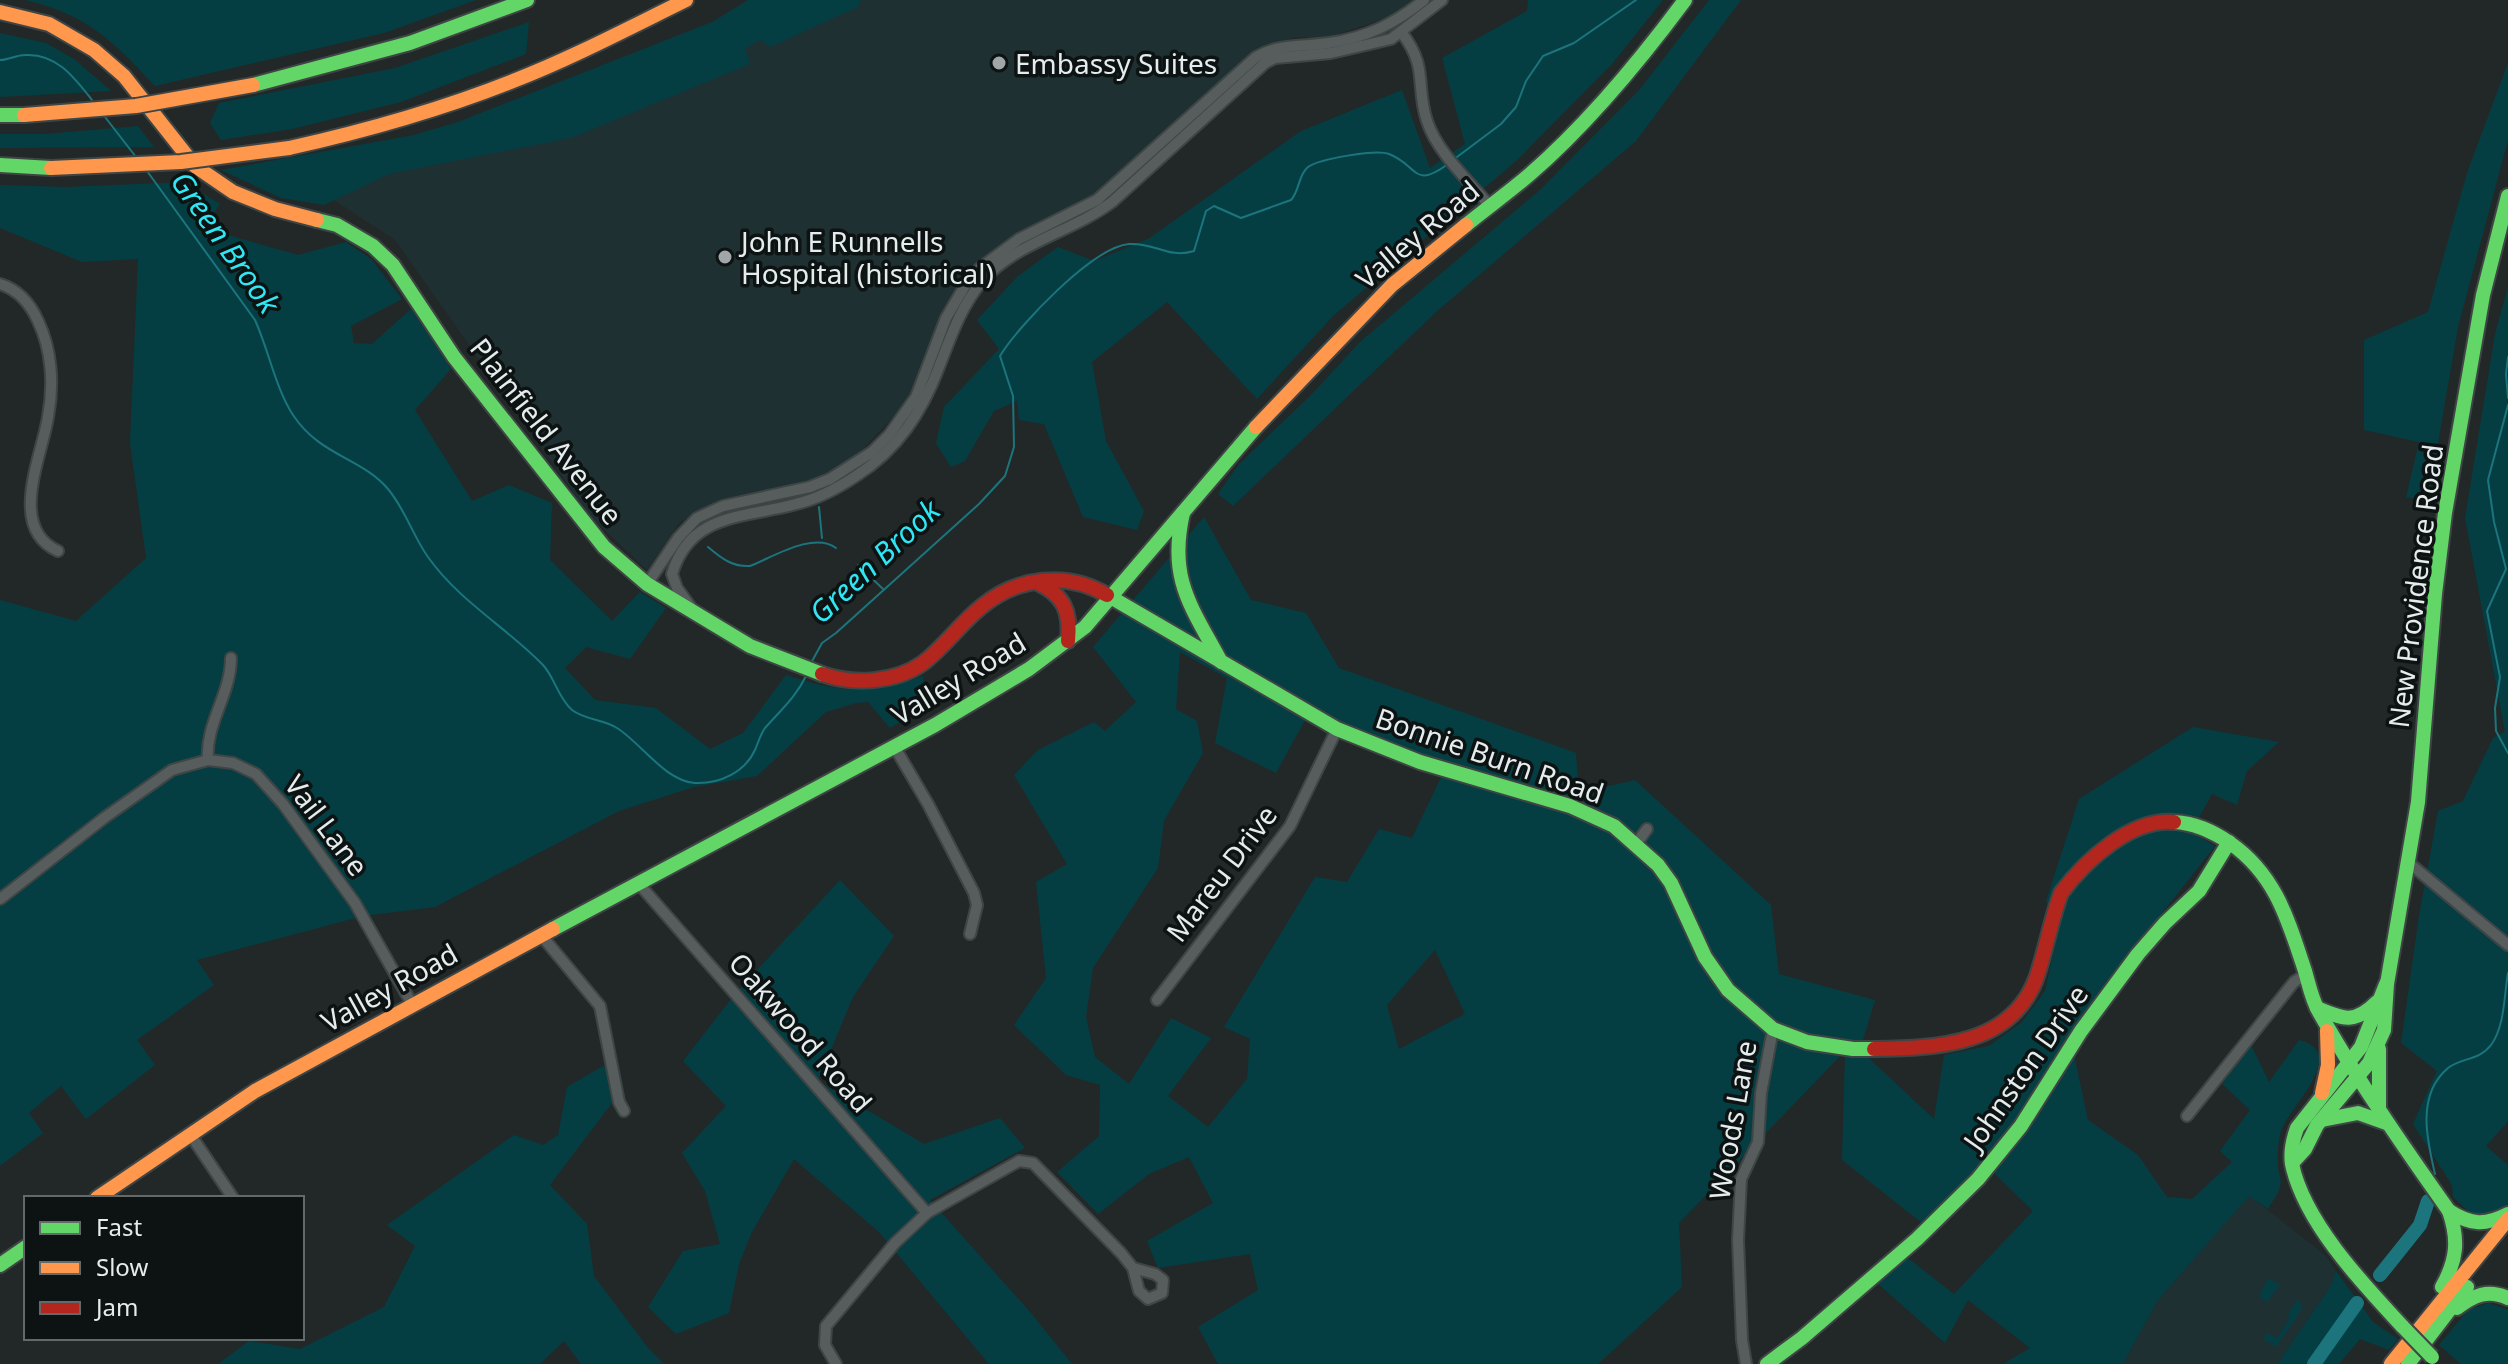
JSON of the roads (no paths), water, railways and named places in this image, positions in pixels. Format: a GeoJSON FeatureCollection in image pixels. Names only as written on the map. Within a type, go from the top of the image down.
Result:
{"type":"FeatureCollection","features":[{"type":"Feature","properties":{"kind":"main road"},"geometry":{"type":"LineString","coordinates":[[0,115],[136,106],[253,85],[410,43],[527,0]]}},
{"type":"Feature","properties":{"kind":"main road"},"geometry":{"type":"LineString","coordinates":[[0,165],[51,168],[181,162],[289,148],[387,124],[456,102],[554,64],[686,0]]}},
{"type":"Feature","properties":{"kind":"main road","name":"Valley Road"},"geometry":{"type":"LineString","coordinates":[[100,1196],[255,1091],[894,746],[982,697],[1068,641],[1085,627],[1241,443],[1392,285],[1531,173],[1602,102],[1650,47],[1685,0]]}},
{"type":"Feature","properties":{"kind":"main road","name":"Plainfield Avenue"},"geometry":{"type":"LineString","coordinates":[[0,12],[49,24],[94,50],[124,76],[195,166],[233,192],[275,209],[337,225],[373,246],[393,265],[454,357],[613,556],[647,584],[750,646],[816,673],[856,682],[886,678],[921,664],[996,595],[1008,589],[1064,579],[1079,581],[1112,596]]}},
{"type":"Feature","properties":{"kind":"main road","name":"New Providence Road"},"geometry":{"type":"LineString","coordinates":[[2294,1161],[2304,1154],[2310,1137],[2322,1120],[2379,1049],[2418,802],[2435,594],[2445,513],[2483,295],[2508,196]]}},
{"type":"Feature","properties":{"kind":"main road"},"geometry":{"type":"LineString","coordinates":[[1184,508],[1176,553],[1177,568],[1221,662]]}},
{"type":"Feature","properties":{"kind":"main road"},"geometry":{"type":"LineString","coordinates":[[1035,582],[1052,589],[1066,604],[1070,619],[1068,641]]}},
{"type":"Feature","properties":{"kind":"main road","name":"Bonnie Burn Road"},"geometry":{"type":"LineString","coordinates":[[1112,596],[1337,729],[1420,762],[1570,806],[1614,826],[1658,865],[1671,883],[1705,957],[1728,990],[1773,1029],[1807,1042],[1853,1049],[1936,1046],[1964,1041],[2004,1023],[2030,992],[2061,893],[2104,850],[2139,827],[2165,821],[2200,827],[2229,842],[2256,865],[2275,890],[2288,919],[2317,1008],[2378,1110],[2449,1211]]}},
{"type":"Feature","properties":{"kind":"main road","name":"Johnston Drive"},"geometry":{"type":"LineString","coordinates":[[1767,1364],[1802,1338],[1917,1239],[1978,1179],[2021,1126],[2081,1031],[2138,954],[2199,891],[2229,842]]}},
{"type":"Feature","properties":{"kind":"main road","name":"New Providence Road"},"geometry":{"type":"LineString","coordinates":[[2387,984],[2377,1001],[2368,1032],[2350,1064],[2321,1097],[2295,1134],[2290,1150],[2295,1175],[2326,1233],[2377,1298],[2436,1360]]}},
{"type":"Feature","properties":{"kind":"main road"},"geometry":{"type":"LineString","coordinates":[[2317,1008],[2340,1018],[2352,1019],[2368,1011],[2377,1001]]}},
{"type":"Feature","properties":{"kind":"main road"},"geometry":{"type":"LineString","coordinates":[[2321,1097],[2328,1065],[2327,1026]]}},
{"type":"Feature","properties":{"kind":"main road"},"geometry":{"type":"LineString","coordinates":[[2378,1110],[2379,1049]]}},
{"type":"Feature","properties":{"kind":"main road"},"geometry":{"type":"LineString","coordinates":[[2322,1120],[2358,1113],[2387,1123]]}},
{"type":"Feature","properties":{"kind":"main road"},"geometry":{"type":"LineString","coordinates":[[2449,1211],[2464,1221],[2478,1225],[2508,1216]]}},
{"type":"Feature","properties":{"kind":"main road"},"geometry":{"type":"LineString","coordinates":[[2442,1310],[2441,1290],[2452,1269],[2458,1246],[2457,1232],[2449,1211]]}},
{"type":"Feature","properties":{"kind":"main road"},"geometry":{"type":"LineString","coordinates":[[2408,1364],[2508,1216]]}},
{"type":"Feature","properties":{"kind":"main road"},"geometry":{"type":"LineString","coordinates":[[2391,1364],[2508,1238]]}},
{"type":"Feature","properties":{"kind":"main road"},"geometry":{"type":"LineString","coordinates":[[0,1265],[24,1248]]}},
{"type":"Feature","properties":{"kind":"main road"},"geometry":{"type":"LineString","coordinates":[[2442,1310],[2483,1293],[2492,1292],[2508,1298]]}},
{"type":"Feature","properties":{"kind":"street"},"geometry":{"type":"LineString","coordinates":[[647,584],[682,532],[697,518],[723,506],[791,493],[820,483],[872,452],[889,435],[916,397],[946,318],[966,284],[980,268],[1019,239],[1122,187],[1256,57],[1278,47],[1330,43],[1365,34],[1394,23],[1424,0]]}},
{"type":"Feature","properties":{"kind":"street"},"geometry":{"type":"LineString","coordinates":[[696,615],[677,588],[672,574],[693,538],[728,517],[813,499],[835,489],[882,458],[921,409],[959,316],[984,280],[1010,258],[1086,220],[1258,69],[1275,58],[1348,49],[1391,39],[1442,0]]}},
{"type":"Feature","properties":{"kind":"street"},"geometry":{"type":"LineString","coordinates":[[1402,33],[1419,64],[1428,124],[1489,205]]}},
{"type":"Feature","properties":{"kind":"street"},"geometry":{"type":"LineString","coordinates":[[0,284],[17,292],[28,303],[45,337],[50,355],[48,418],[30,499],[39,535],[49,547],[58,551]]}},
{"type":"Feature","properties":{"kind":"street"},"geometry":{"type":"LineString","coordinates":[[0,899],[161,777],[176,769],[208,760],[208,741],[227,686],[231,658]]}},
{"type":"Feature","properties":{"kind":"street","name":"Mareu Drive"},"geometry":{"type":"LineString","coordinates":[[1157,1000],[1290,826],[1337,729]]}},
{"type":"Feature","properties":{"kind":"street"},"geometry":{"type":"LineString","coordinates":[[894,746],[974,893],[977,905],[970,934]]}},
{"type":"Feature","properties":{"kind":"street","name":"Vail Lane"},"geometry":{"type":"LineString","coordinates":[[208,760],[243,767],[256,774],[272,790],[355,903],[412,1004]]}},
{"type":"Feature","properties":{"kind":"street"},"geometry":{"type":"LineString","coordinates":[[1636,844],[1647,829]]}},
{"type":"Feature","properties":{"kind":"street"},"geometry":{"type":"LineString","coordinates":[[2409,863],[2506,943]]}},
{"type":"Feature","properties":{"kind":"street","name":"Oakwood Road"},"geometry":{"type":"LineString","coordinates":[[639,884],[927,1213]]}},
{"type":"Feature","properties":{"kind":"street"},"geometry":{"type":"LineString","coordinates":[[541,935],[600,1006],[619,1102],[624,1111]]}},
{"type":"Feature","properties":{"kind":"street"},"geometry":{"type":"LineString","coordinates":[[2187,1116],[2294,982],[2305,975]]}},
{"type":"Feature","properties":{"kind":"street","name":"Woods Lane"},"geometry":{"type":"LineString","coordinates":[[1746,1364],[1742,1340],[1738,1240],[1741,1179],[1758,1142],[1761,1093],[1773,1029]]}},
{"type":"Feature","properties":{"kind":"street"},"geometry":{"type":"LineString","coordinates":[[190,1134],[232,1196]]}},
{"type":"Feature","properties":{"kind":"street"},"geometry":{"type":"LineString","coordinates":[[836,1364],[825,1345],[826,1326],[895,1243],[927,1213],[1011,1164],[1033,1163],[1133,1268]]}},
{"type":"Feature","properties":{"kind":"waterway","name":"Green Brook"},"geometry":{"type":"LineString","coordinates":[[1453,160],[1501,124],[1516,107],[1526,81],[1543,56],[1574,43],[1636,0]]}},
{"type":"Feature","properties":{"kind":"waterway","name":"Green Brook"},"geometry":{"type":"LineString","coordinates":[[0,60],[25,55],[46,58],[71,75],[92,100]]}},
{"type":"Feature","properties":{"kind":"waterway","name":"Green Brook"},"geometry":{"type":"LineString","coordinates":[[105,117],[136,157]]}},
{"type":"Feature","properties":{"kind":"waterway","name":"Green Brook"},"geometry":{"type":"LineString","coordinates":[[811,663],[822,643],[979,504],[1005,476],[1014,447],[1013,396],[1000,356],[1039,308],[1077,273],[1114,248],[1129,244],[1177,253],[1194,251],[1206,211],[1214,206],[1241,218],[1291,200],[1305,170],[1323,161],[1382,153],[1389,154],[1422,175],[1448,164]]}},
{"type":"Feature","properties":{"kind":"waterway","name":"Green Brook"},"geometry":{"type":"LineString","coordinates":[[147,171],[255,320],[281,393],[304,429],[328,448],[366,470],[388,489],[440,573],[543,665],[572,710],[617,728],[674,776],[684,781],[704,783],[722,779],[745,765],[765,728],[793,697],[806,676]]}},
{"type":"Feature","properties":{"kind":"waterway","name":"Green Brook"},"geometry":{"type":"LineString","coordinates":[[2508,357],[2508,398]]}},
{"type":"Feature","properties":{"kind":"waterway","name":"Green Brook"},"geometry":{"type":"LineString","coordinates":[[2508,405],[2488,480],[2494,522],[2506,569],[2487,611],[2500,677],[2495,708],[2496,731],[2508,753]]}},
{"type":"Feature","properties":{"kind":"waterway"},"geometry":{"type":"LineString","coordinates":[[819,507],[822,538]]}},
{"type":"Feature","properties":{"kind":"waterway"},"geometry":{"type":"LineString","coordinates":[[708,547],[722,558],[744,566],[805,544],[817,542],[836,548]]}},
{"type":"Feature","properties":{"kind":"waterway"},"geometry":{"type":"LineString","coordinates":[[858,565],[883,589]]}},
{"type":"Feature","properties":{"kind":"waterway","name":"Green Brook"},"geometry":{"type":"LineString","coordinates":[[2435,1174],[2426,1118],[2431,1091],[2448,1068],[2481,1054],[2491,1045],[2501,1020],[2508,973]]}},
{"type":"Feature","properties":{"kind":"waterway","name":"Green Brook"},"geometry":{"type":"LineString","coordinates":[[2380,1275],[2420,1225],[2428,1201]]}},
{"type":"Feature","properties":{"kind":"waterway","name":"Green Brook"},"geometry":{"type":"LineString","coordinates":[[2314,1364],[2357,1303]]}},
{"type":"Feature","properties":{"kind":"place","name":"Embassy Suites"},"geometry":{"type":"Point","coordinates":[999,63]}},
{"type":"Feature","properties":{"kind":"place","name":"John E Runnells Hospital (historical)"},"geometry":{"type":"Point","coordinates":[725,257]}}]}
